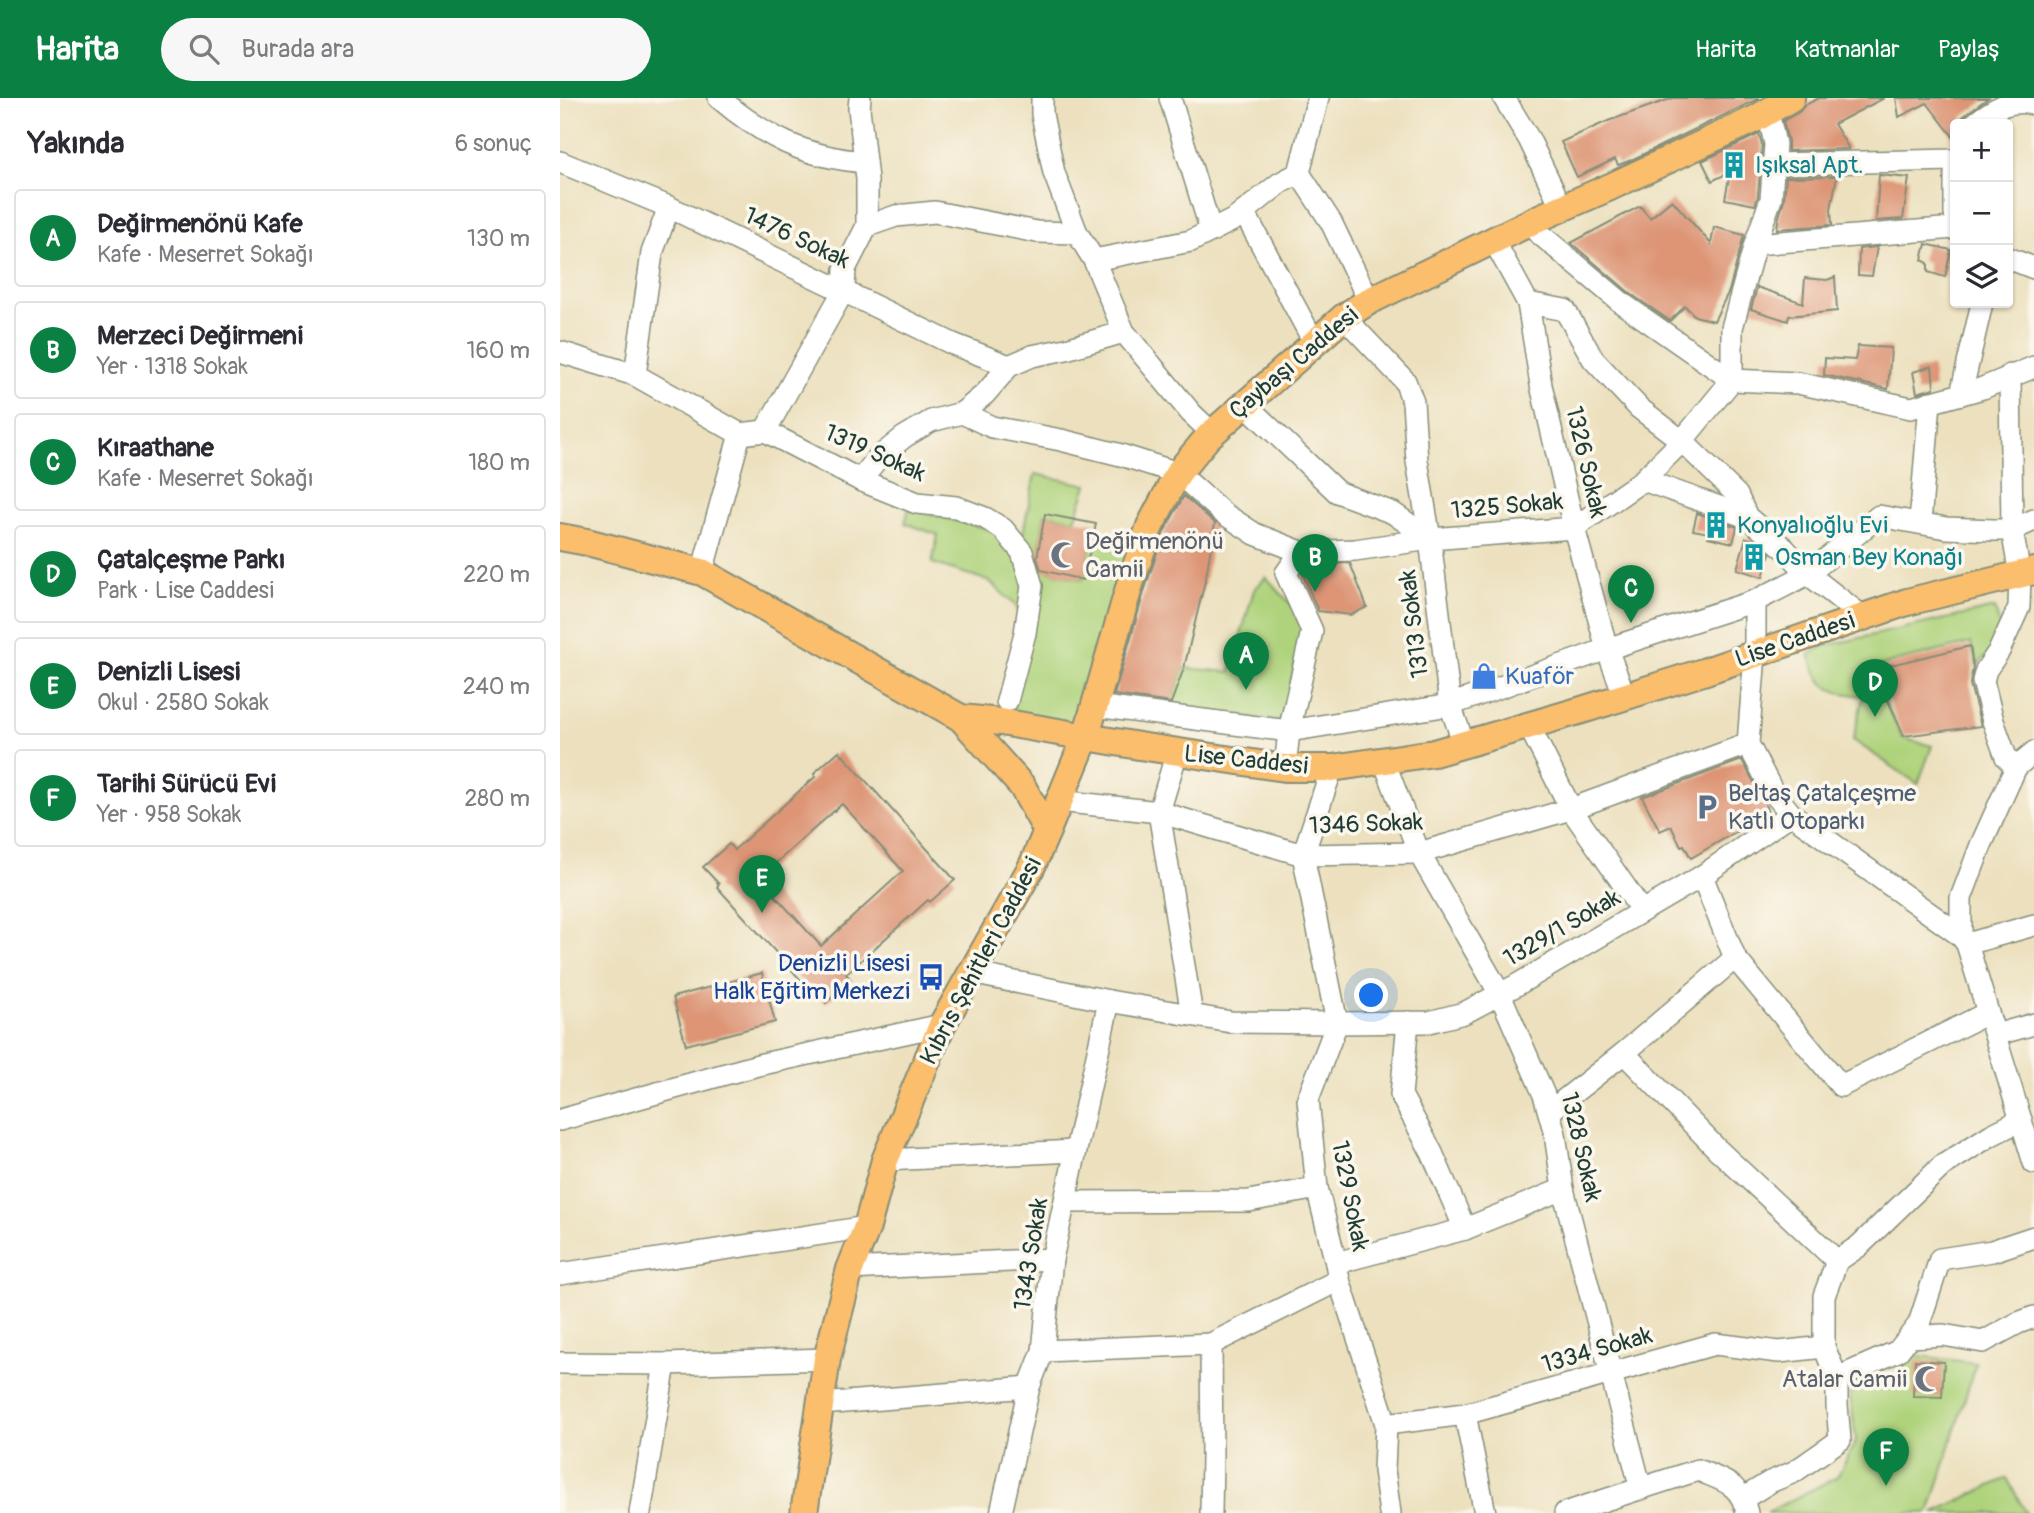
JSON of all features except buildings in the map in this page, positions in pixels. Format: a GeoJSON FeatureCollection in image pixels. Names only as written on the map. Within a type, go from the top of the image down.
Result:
{"type":"FeatureCollection","features":[{"type":"Feature","properties":{"kind":"main road","name":"Çaybaşı Caddesi"},"geometry":{"type":"LineString","coordinates":[[1086,736],[1130,584],[1150,526],[1178,473],[1212,433],[1314,342],[1344,317],[1369,301],[1768,112],[1791,98]]}},
{"type":"Feature","properties":{"kind":"main road","name":"Lise Caddesi"},"geometry":{"type":"LineString","coordinates":[[561,527],[587,542],[702,572],[961,718],[1001,722],[1285,768],[1332,768],[1434,753],[1625,697],[1907,602],[2027,573]]}},
{"type":"Feature","properties":{"kind":"main road"},"geometry":{"type":"LineString","coordinates":[[961,718],[1023,786],[1047,831]]}},
{"type":"Feature","properties":{"kind":"main road","name":"Kıbrıs Şehitleri Caddesi"},"geometry":{"type":"LineString","coordinates":[[804,1513],[827,1359],[850,1269],[867,1227],[885,1160],[942,1025],[1032,866],[1086,736]]}},
{"type":"Feature","properties":{"kind":"street"},"geometry":{"type":"LineString","coordinates":[[719,98],[753,125],[805,152],[865,162]]}},
{"type":"Feature","properties":{"kind":"street"},"geometry":{"type":"LineString","coordinates":[[560,352],[635,375],[740,434],[765,431],[844,290],[845,269],[867,226],[867,179],[860,98]]}},
{"type":"Feature","properties":{"kind":"street"},"geometry":{"type":"LineString","coordinates":[[1042,98],[1042,114],[1054,173],[1077,233],[1094,260],[1124,332],[1191,413],[1212,433]]}},
{"type":"Feature","properties":{"kind":"street"},"geometry":{"type":"LineString","coordinates":[[1170,98],[1211,231]]}},
{"type":"Feature","properties":{"kind":"street"},"geometry":{"type":"LineString","coordinates":[[1318,98],[1300,173],[1331,222],[1369,301]]}},
{"type":"Feature","properties":{"kind":"street"},"geometry":{"type":"LineString","coordinates":[[1504,98],[1529,139],[1562,208]]}},
{"type":"Feature","properties":{"kind":"street"},"geometry":{"type":"LineString","coordinates":[[1980,119],[2006,103],[2027,101]]}},
{"type":"Feature","properties":{"kind":"street"},"geometry":{"type":"LineString","coordinates":[[1732,380],[1732,328],[1755,244],[1771,199],[1775,144],[1768,112]]}},
{"type":"Feature","properties":{"kind":"street"},"geometry":{"type":"LineString","coordinates":[[1773,164],[1950,160]]}},
{"type":"Feature","properties":{"kind":"street","name":"1476 Sokak"},"geometry":{"type":"LineString","coordinates":[[560,162],[669,207],[953,344],[1009,366]]}},
{"type":"Feature","properties":{"kind":"street"},"geometry":{"type":"LineString","coordinates":[[1094,260],[1191,242],[1236,219],[1280,183],[1300,173]]}},
{"type":"Feature","properties":{"kind":"street"},"geometry":{"type":"LineString","coordinates":[[635,375],[652,253],[669,207]]}},
{"type":"Feature","properties":{"kind":"street"},"geometry":{"type":"LineString","coordinates":[[867,226],[896,216],[935,212],[1037,232],[1077,233]]}},
{"type":"Feature","properties":{"kind":"street"},"geometry":{"type":"LineString","coordinates":[[1244,212],[1314,342]]}},
{"type":"Feature","properties":{"kind":"street"},"geometry":{"type":"LineString","coordinates":[[1528,224],[1623,304],[1732,380],[1798,383],[1911,408],[1983,388],[2034,367]]}},
{"type":"Feature","properties":{"kind":"street"},"geometry":{"type":"LineString","coordinates":[[1755,244],[1950,228]]}},
{"type":"Feature","properties":{"kind":"street","name":"1326 Sokak"},"geometry":{"type":"LineString","coordinates":[[1494,241],[1528,303],[1541,385],[1574,528],[1607,649],[1625,697]]}},
{"type":"Feature","properties":{"kind":"street"},"geometry":{"type":"LineString","coordinates":[[2013,260],[2034,268]]}},
{"type":"Feature","properties":{"kind":"street"},"geometry":{"type":"LineString","coordinates":[[1528,303],[1565,310],[1592,359],[1639,408],[1682,441],[1737,495],[1747,517]]}},
{"type":"Feature","properties":{"kind":"street"},"geometry":{"type":"LineString","coordinates":[[1961,394],[1981,308]]}},
{"type":"Feature","properties":{"kind":"street","name":"1313 Sokak"},"geometry":{"type":"LineString","coordinates":[[1344,317],[1405,381],[1413,402],[1417,461],[1430,539],[1450,705],[1464,744]]}},
{"type":"Feature","properties":{"kind":"street"},"geometry":{"type":"LineString","coordinates":[[860,480],[878,458],[904,437],[930,421],[962,413],[985,394],[1009,366],[1032,356],[1124,332]]}},
{"type":"Feature","properties":{"kind":"street"},"geometry":{"type":"LineString","coordinates":[[2010,375],[2012,530],[2027,573],[2019,607],[1986,670],[1983,681],[2006,757],[2016,767]]}},
{"type":"Feature","properties":{"kind":"street","name":"1325 Sokak"},"geometry":{"type":"LineString","coordinates":[[1245,404],[1337,492],[1393,513],[1430,539],[1574,528],[1643,480],[1682,441],[1732,380]]}},
{"type":"Feature","properties":{"kind":"street"},"geometry":{"type":"LineString","coordinates":[[1920,523],[1930,402]]}},
{"type":"Feature","properties":{"kind":"street"},"geometry":{"type":"LineString","coordinates":[[962,413],[992,427],[1061,440],[1178,473],[1223,513],[1255,534],[1301,552],[1355,550],[1430,539]]}},
{"type":"Feature","properties":{"kind":"street","name":"1319 Sokak"},"geometry":{"type":"LineString","coordinates":[[765,431],[860,480],[917,503],[956,507],[985,518],[1003,529],[1022,552],[1032,586],[1025,633],[1007,701]]}},
{"type":"Feature","properties":{"kind":"street"},"geometry":{"type":"LineString","coordinates":[[702,572],[740,434]]}},
{"type":"Feature","properties":{"kind":"street"},"geometry":{"type":"LineString","coordinates":[[1643,480],[1747,517],[1785,549],[1808,574],[1863,617]]}},
{"type":"Feature","properties":{"kind":"street"},"geometry":{"type":"LineString","coordinates":[[1095,706],[1289,731],[1450,705],[1607,649],[1755,601],[1808,574],[1879,516],[1946,528],[2012,530],[2034,520]]}},
{"type":"Feature","properties":{"kind":"street"},"geometry":{"type":"LineString","coordinates":[[1285,768],[1289,731],[1312,631],[1286,573],[1301,552]]}},
{"type":"Feature","properties":{"kind":"street"},"geometry":{"type":"LineString","coordinates":[[1755,601],[1755,654],[1748,744],[1773,792],[1791,814],[1964,940],[2034,925]]}},
{"type":"Feature","properties":{"kind":"street"},"geometry":{"type":"LineString","coordinates":[[1529,726],[1571,809],[1642,911]]}},
{"type":"Feature","properties":{"kind":"street","name":"1346 Sokak"},"geometry":{"type":"LineString","coordinates":[[1059,801],[1159,813],[1303,855],[1419,853],[1571,809],[1748,744]]}},
{"type":"Feature","properties":{"kind":"street"},"geometry":{"type":"LineString","coordinates":[[1177,752],[1159,813],[1192,1015]]}},
{"type":"Feature","properties":{"kind":"street"},"geometry":{"type":"LineString","coordinates":[[2034,752],[2016,767],[1961,898],[1964,940],[2034,1163]]}},
{"type":"Feature","properties":{"kind":"street","name":"1328 Sokak"},"geometry":{"type":"LineString","coordinates":[[1384,761],[1419,853],[1500,994],[1544,1096],[1555,1134],[1563,1189],[1641,1489]]}},
{"type":"Feature","properties":{"kind":"street"},"geometry":{"type":"LineString","coordinates":[[1332,768],[1303,855],[1337,1023]]}},
{"type":"Feature","properties":{"kind":"street","name":"1329/1 Sokak"},"geometry":{"type":"LineString","coordinates":[[971,973],[1109,1002],[1231,1021],[1429,1022],[1464,1013],[1500,994],[1702,876],[1791,814]]}},
{"type":"Feature","properties":{"kind":"street"},"geometry":{"type":"LineString","coordinates":[[1702,876],[1735,957],[1841,1086],[1987,1013]]}},
{"type":"Feature","properties":{"kind":"street"},"geometry":{"type":"LineString","coordinates":[[1549,1112],[1624,1053],[1735,957]]}},
{"type":"Feature","properties":{"kind":"street","name":"1343 Sokak"},"geometry":{"type":"LineString","coordinates":[[1001,1513],[1028,1387],[1043,1351],[1052,1259],[1109,1002]]}},
{"type":"Feature","properties":{"kind":"street"},"geometry":{"type":"LineString","coordinates":[[1408,1022],[1401,1095],[1432,1153],[1465,1229]]}},
{"type":"Feature","properties":{"kind":"street","name":"1329 Sokak"},"geometry":{"type":"LineString","coordinates":[[1337,1023],[1308,1099],[1317,1188],[1338,1271],[1385,1423],[1384,1470],[1391,1513]]}},
{"type":"Feature","properties":{"kind":"street"},"geometry":{"type":"LineString","coordinates":[[1996,1035],[2034,1024]]}},
{"type":"Feature","properties":{"kind":"street"},"geometry":{"type":"LineString","coordinates":[[560,1120],[758,1065],[942,1025]]}},
{"type":"Feature","properties":{"kind":"street"},"geometry":{"type":"LineString","coordinates":[[1624,1053],[1716,1148],[1837,1261]]}},
{"type":"Feature","properties":{"kind":"street"},"geometry":{"type":"LineString","coordinates":[[1565,1513],[1698,1470],[1732,1485],[1745,1505],[1770,1482],[1794,1472],[1840,1440],[1837,1378],[1824,1347],[1824,1296],[1837,1261],[1859,1246],[1942,1166],[2021,1120]]}},
{"type":"Feature","properties":{"kind":"street"},"geometry":{"type":"LineString","coordinates":[[885,1160],[1075,1151]]}},
{"type":"Feature","properties":{"kind":"street"},"geometry":{"type":"LineString","coordinates":[[1065,1202],[1249,1201],[1317,1188]]}},
{"type":"Feature","properties":{"kind":"street"},"geometry":{"type":"LineString","coordinates":[[1043,1351],[1211,1344],[1338,1271],[1465,1229],[1563,1189]]}},
{"type":"Feature","properties":{"kind":"street"},"geometry":{"type":"LineString","coordinates":[[560,1274],[867,1227]]}},
{"type":"Feature","properties":{"kind":"street"},"geometry":{"type":"LineString","coordinates":[[1837,1378],[1898,1351],[1919,1324],[1940,1259],[1992,1251],[2034,1237]]}},
{"type":"Feature","properties":{"kind":"street"},"geometry":{"type":"LineString","coordinates":[[850,1269],[1052,1259]]}},
{"type":"Feature","properties":{"kind":"street"},"geometry":{"type":"LineString","coordinates":[[1910,1337],[1943,1335],[1983,1342],[2034,1317]]}},
{"type":"Feature","properties":{"kind":"street"},"geometry":{"type":"LineString","coordinates":[[1211,1344],[1211,1513]]}},
{"type":"Feature","properties":{"kind":"street","name":"1334 Sokak"},"geometry":{"type":"LineString","coordinates":[[1385,1423],[1465,1414],[1716,1344],[1779,1352],[1824,1347]]}},
{"type":"Feature","properties":{"kind":"street"},"geometry":{"type":"LineString","coordinates":[[560,1363],[665,1364],[827,1359]]}},
{"type":"Feature","properties":{"kind":"street"},"geometry":{"type":"LineString","coordinates":[[640,1513],[665,1364]]}},
{"type":"Feature","properties":{"kind":"street"},"geometry":{"type":"LineString","coordinates":[[821,1404],[1028,1387]]}},
{"type":"Feature","properties":{"kind":"street"},"geometry":{"type":"LineString","coordinates":[[1465,1414],[1485,1513]]}},
{"type":"Feature","properties":{"kind":"green space"},"geometry":{"type":"Polygon","coordinates":[[[1035,474],[1087,485],[1075,520],[1045,514],[1036,568],[1083,580],[1092,541],[1140,554],[1086,736],[1001,722],[1027,622],[1014,604],[989,581],[932,563],[938,535],[905,523],[909,508],[1022,538],[1035,474]]]}},
{"type":"Feature","properties":{"kind":"green space"},"geometry":{"type":"Polygon","coordinates":[[[1266,577],[1305,620],[1282,721],[1169,709],[1184,668],[1230,672],[1254,590],[1266,577]]]}},
{"type":"Feature","properties":{"kind":"green space"},"geometry":{"type":"Polygon","coordinates":[[[1995,608],[2003,639],[1977,665],[1971,643],[1870,668],[1902,738],[1932,746],[1918,784],[1853,740],[1863,696],[1827,687],[1809,655],[1824,646],[1995,608]]]}},
{"type":"Feature","properties":{"kind":"green space"},"geometry":{"type":"Polygon","coordinates":[[[1912,1355],[1976,1363],[1929,1513],[1766,1513],[1837,1477],[1856,1441],[1850,1394],[1900,1373],[1912,1355]]]}},
{"type":"Feature","properties":{"kind":"green space"},"geometry":{"type":"Polygon","coordinates":[[[2007,1478],[2026,1513],[1933,1513],[2007,1478]]]}},
{"type":"Feature","properties":{"kind":"place","name":"Işıksal Apt."},"geometry":{"type":"Point","coordinates":[1734,165]}},
{"type":"Feature","properties":{"kind":"place","name":"Konyalıoğlu Evi"},"geometry":{"type":"Point","coordinates":[1716,525]}},
{"type":"Feature","properties":{"kind":"place","name":"Değirmenönü Camii"},"geometry":{"type":"Point","coordinates":[1064,555]}},
{"type":"Feature","properties":{"kind":"place","name":"Osman Bey Konağı"},"geometry":{"type":"Point","coordinates":[1754,557]}},
{"type":"Feature","properties":{"kind":"place","name":"Merzeci Değirmeni"},"geometry":{"type":"Point","coordinates":[1315,592]}},
{"type":"Feature","properties":{"kind":"place","name":"Kıraathane"},"geometry":{"type":"Point","coordinates":[1631,623]}},
{"type":"Feature","properties":{"kind":"place","name":"Kuaför"},"geometry":{"type":"Point","coordinates":[1484,676]}},
{"type":"Feature","properties":{"kind":"place","name":"Değirmenönü Kafe"},"geometry":{"type":"Point","coordinates":[1246,690]}},
{"type":"Feature","properties":{"kind":"place","name":"Çatalçeşme Parkı"},"geometry":{"type":"Point","coordinates":[1875,717]}},
{"type":"Feature","properties":{"kind":"place","name":"Beltaş Çatalçeşme Katlı Otoparkı"},"geometry":{"type":"Point","coordinates":[1707,807]}},
{"type":"Feature","properties":{"kind":"place","name":"Denizli Lisesi"},"geometry":{"type":"Point","coordinates":[762,913]}},
{"type":"Feature","properties":{"kind":"place","name":"Denizli Lisesi Halk Eğitim Merkezi"},"geometry":{"type":"Point","coordinates":[931,977]}},
{"type":"Feature","properties":{"kind":"place","name":"Atalar Camii"},"geometry":{"type":"Point","coordinates":[1928,1379]}},
{"type":"Feature","properties":{"kind":"place","name":"Tarihi Sürücü Evi"},"geometry":{"type":"Point","coordinates":[1886,1486]}}]}
